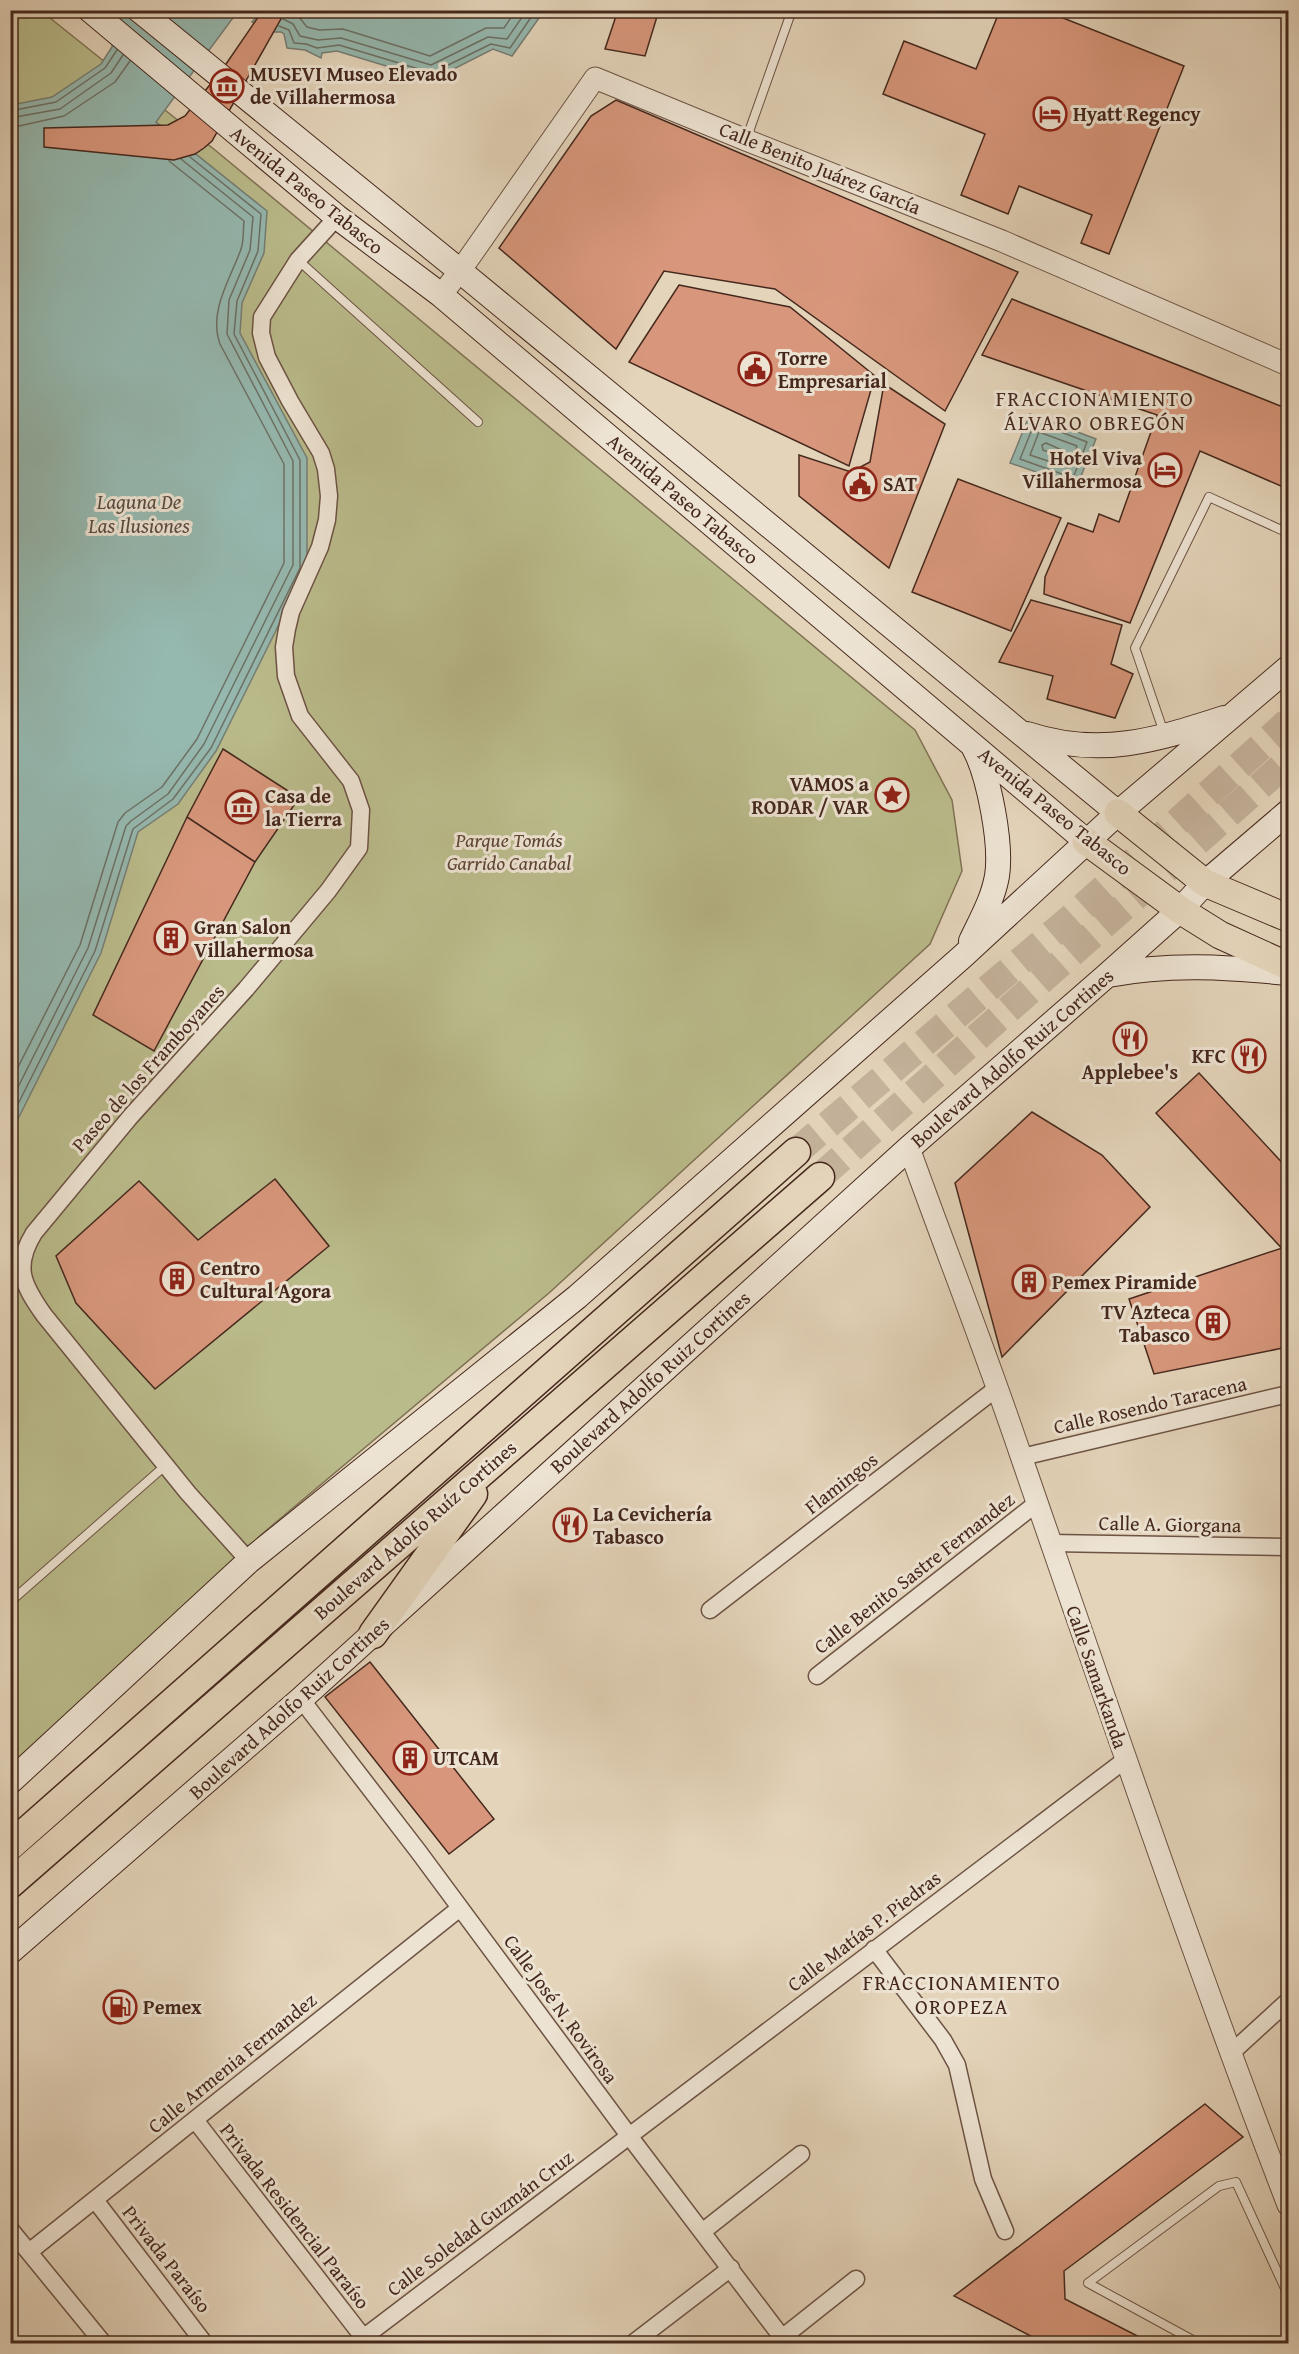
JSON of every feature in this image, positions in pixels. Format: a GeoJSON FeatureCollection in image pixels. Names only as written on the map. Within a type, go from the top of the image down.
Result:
{"type":"FeatureCollection","features":[{"type":"Feature","properties":{"kind":"highway","name":"Boulevard Adolfo Ruíz Cortines"},"geometry":{"type":"LineString","coordinates":[[10,1846],[796,1152]]}},
{"type":"Feature","properties":{"kind":"highway","name":"Boulevard Adolfo Ruíz Cortines"},"geometry":{"type":"LineString","coordinates":[[10,1884],[820,1177]]}},
{"type":"Feature","properties":{"kind":"highway"},"geometry":{"type":"LineString","coordinates":[[373,1634],[501,1455]]}},
{"type":"Feature","properties":{"kind":"highway"},"geometry":{"type":"LineString","coordinates":[[10,1840],[35,1824]]}},
{"type":"Feature","properties":{"kind":"main road","name":"Avenida Paseo Tabasco"},"geometry":{"type":"LineString","coordinates":[[90,10],[337,217],[441,295],[1086,841],[1180,910],[1220,934],[1288,966]]}},
{"type":"Feature","properties":{"kind":"main road","name":"Avenida Paseo Tabasco"},"geometry":{"type":"LineString","coordinates":[[139,10],[1205,883],[1288,918]]}},
{"type":"Feature","properties":{"kind":"main road"},"geometry":{"type":"LineString","coordinates":[[10,1782],[249,1561],[577,1297],[963,956],[1086,841],[1288,668]]}},
{"type":"Feature","properties":{"kind":"main road"},"geometry":{"type":"LineString","coordinates":[[1016,730],[1057,742],[1090,745],[1145,742],[1238,713]]}},
{"type":"Feature","properties":{"kind":"main road"},"geometry":{"type":"LineString","coordinates":[[963,956],[992,896],[997,874],[996,845],[987,781],[972,743]]}},
{"type":"Feature","properties":{"kind":"main road","name":"Boulevard Adolfo Ruiz Cortines"},"geometry":{"type":"LineString","coordinates":[[10,1952],[302,1699],[909,1148],[1108,975],[1180,910],[1205,883],[1288,812]]}},
{"type":"Feature","properties":{"kind":"main road"},"geometry":{"type":"LineString","coordinates":[[1108,975],[1146,969],[1199,966],[1288,973]]}},
{"type":"Feature","properties":{"kind":"street","name":"Calle Benito Juárez García"},"geometry":{"type":"LineString","coordinates":[[441,295],[595,78],[1002,241],[1288,365]]}},
{"type":"Feature","properties":{"kind":"street","name":"Paseo de los Framboyanes"},"geometry":{"type":"LineString","coordinates":[[249,1561],[166,1465],[44,1315],[26,1287],[21,1263],[24,1251],[34,1233],[131,1116],[254,980],[328,891],[359,848],[361,810],[351,781],[300,716],[286,676],[284,647],[291,612],[320,547],[327,520],[329,496],[326,470],[321,453],[272,366],[261,333],[262,317],[298,260],[337,217]]}},
{"type":"Feature","properties":{"kind":"street","name":"Calle Samarkanda"},"geometry":{"type":"LineString","coordinates":[[909,1148],[1022,1457],[1125,1760],[1230,2054],[1288,2205]]}},
{"type":"Feature","properties":{"kind":"street","name":"Flamingos"},"geometry":{"type":"LineString","coordinates":[[710,1610],[997,1388]]}},
{"type":"Feature","properties":{"kind":"street","name":"Calle Rosendo Taracena"},"geometry":{"type":"LineString","coordinates":[[1022,1457],[1288,1394]]}},
{"type":"Feature","properties":{"kind":"street","name":"Calle Benito Sastre Fernandez"},"geometry":{"type":"LineString","coordinates":[[817,1676],[1037,1503]]}},
{"type":"Feature","properties":{"kind":"street","name":"Calle A. Giorgana"},"geometry":{"type":"LineString","coordinates":[[1051,1543],[1288,1546]]}},
{"type":"Feature","properties":{"kind":"street","name":"Calle José N. Rovirosa"},"geometry":{"type":"LineString","coordinates":[[302,1699],[785,2340]]}},
{"type":"Feature","properties":{"kind":"street","name":"Calle Matías P. Piedras"},"geometry":{"type":"LineString","coordinates":[[630,2137],[1125,1760]]}},
{"type":"Feature","properties":{"kind":"street","name":"Calle Armenia Fernandez"},"geometry":{"type":"LineString","coordinates":[[29,2252],[460,1908]]}},
{"type":"Feature","properties":{"kind":"street"},"geometry":{"type":"LineString","coordinates":[[874,1949],[943,2040],[957,2065],[983,2179],[1005,2231]]}},
{"type":"Feature","properties":{"kind":"street"},"geometry":{"type":"LineString","coordinates":[[1230,2054],[1288,2001]]}},
{"type":"Feature","properties":{"kind":"street","name":"Privada Residencial Paraíso"},"geometry":{"type":"LineString","coordinates":[[195,2120],[359,2340]]}},
{"type":"Feature","properties":{"kind":"street","name":"Calle Soledad Guzmán Cruz"},"geometry":{"type":"LineString","coordinates":[[359,2340],[630,2137]]}},
{"type":"Feature","properties":{"kind":"street"},"geometry":{"type":"LineString","coordinates":[[702,2232],[801,2154]]}},
{"type":"Feature","properties":{"kind":"street","name":"Privada Paraíso"},"geometry":{"type":"LineString","coordinates":[[95,2200],[205,2343]]}},
{"type":"Feature","properties":{"kind":"street"},"geometry":{"type":"LineString","coordinates":[[10,2229],[104,2343]]}},
{"type":"Feature","properties":{"kind":"street"},"geometry":{"type":"LineString","coordinates":[[632,2343],[731,2268]]}},
{"type":"Feature","properties":{"kind":"street"},"geometry":{"type":"LineString","coordinates":[[785,2340],[856,2279]]}},
{"type":"Feature","properties":{"kind":"lane"},"geometry":{"type":"LineString","coordinates":[[746,140],[792,10]]}},
{"type":"Feature","properties":{"kind":"lane"},"geometry":{"type":"LineString","coordinates":[[298,260],[478,422]]}},
{"type":"Feature","properties":{"kind":"lane"},"geometry":{"type":"LineString","coordinates":[[1166,737],[1135,648],[1209,497],[1288,533]]}},
{"type":"Feature","properties":{"kind":"lane"},"geometry":{"type":"LineString","coordinates":[[10,1602],[166,1465]]}},
{"type":"Feature","properties":{"kind":"lane"},"geometry":{"type":"LineString","coordinates":[[1200,2343],[1088,2283],[1219,2186],[1236,2182],[1288,2295]]}},
{"type":"Feature","properties":{"kind":"green space","name":"Parque Tomás Garrido Canabal"},"geometry":{"type":"Polygon","coordinates":[[[40,10],[215,150],[915,730],[952,800],[962,871],[930,944],[549,1293],[262,1534],[11,1773],[11,11],[40,10]]]}},
{"type":"Feature","properties":{"kind":"water","name":"Laguna De Las Ilusiones"},"geometry":{"type":"Polygon","coordinates":[[[115,11],[238,11],[156,122],[267,211],[264,253],[242,303],[240,333],[307,458],[307,568],[216,751],[178,804],[138,832],[101,953],[11,1133],[11,105],[52,97],[101,64],[112,47],[115,11]]]}},
{"type":"Feature","properties":{"kind":"water"},"geometry":{"type":"Polygon","coordinates":[[[249,11],[544,11],[512,56],[493,49],[432,80],[337,51],[322,53],[321,58],[305,50],[287,48],[284,34],[270,32],[252,22],[257,16],[249,11]]]}},
{"type":"Feature","properties":{"kind":"water"},"geometry":{"type":"Polygon","coordinates":[[[1030,414],[1096,439],[1077,486],[1010,463],[1030,414]]]}},
{"type":"Feature","properties":{"kind":"building","name":"MUSEVI Museo Elevado de Villahermosa"},"geometry":{"type":"Polygon","coordinates":[[[263,10],[286,10],[212,141],[195,154],[174,160],[44,147],[44,128],[168,125],[185,116],[224,67],[263,10]]]}},
{"type":"Feature","properties":{"kind":"building"},"geometry":{"type":"Polygon","coordinates":[[[618,10],[659,10],[645,56],[605,49],[618,10]]]}},
{"type":"Feature","properties":{"kind":"building","name":"Hyatt Regency"},"geometry":{"type":"Polygon","coordinates":[[[1000,10],[1043,10],[1184,66],[1109,254],[1081,243],[1092,215],[1019,186],[1008,214],[961,195],[985,134],[883,94],[904,41],[976,69],[1000,10]]]}},
{"type":"Feature","properties":{"kind":"building"},"geometry":{"type":"Polygon","coordinates":[[[616,100],[1018,272],[945,411],[775,289],[664,271],[616,349],[499,248],[591,116],[616,100]]]}},
{"type":"Feature","properties":{"kind":"building","name":"Torre Empresarial"},"geometry":{"type":"Polygon","coordinates":[[[679,285],[790,307],[875,376],[849,466],[629,362],[679,285]]]}},
{"type":"Feature","properties":{"kind":"building","name":"Hotel Viva Villahermosa"},"geometry":{"type":"Polygon","coordinates":[[[1012,299],[1288,409],[1288,489],[1200,451],[1130,623],[1044,594],[1045,577],[1068,523],[1093,532],[1099,514],[1119,522],[1157,415],[982,355],[1012,299]]]}},
{"type":"Feature","properties":{"kind":"building","name":"SAT"},"geometry":{"type":"Polygon","coordinates":[[[884,384],[945,424],[889,568],[799,496],[799,455],[851,472],[870,462],[884,384]]]}},
{"type":"Feature","properties":{"kind":"building"},"geometry":{"type":"Polygon","coordinates":[[[958,479],[1061,518],[1011,631],[912,592],[958,479]]]}},
{"type":"Feature","properties":{"kind":"building"},"geometry":{"type":"Polygon","coordinates":[[[1031,600],[1122,625],[1111,664],[1133,674],[1115,718],[1047,699],[1053,676],[999,662],[1031,600]]]}},
{"type":"Feature","properties":{"kind":"building","name":"Casa de la Tierra"},"geometry":{"type":"Polygon","coordinates":[[[223,749],[299,798],[255,862],[187,817],[223,749]]]}},
{"type":"Feature","properties":{"kind":"building","name":"Gran Salon Villahermosa"},"geometry":{"type":"Polygon","coordinates":[[[187,817],[255,862],[154,1051],[93,1015],[187,817]]]}},
{"type":"Feature","properties":{"kind":"building"},"geometry":{"type":"Polygon","coordinates":[[[1199,1073],[1288,1169],[1288,1255],[1156,1113],[1199,1073]]]}},
{"type":"Feature","properties":{"kind":"building","name":"Pemex Piramide"},"geometry":{"type":"Polygon","coordinates":[[[1032,1112],[1102,1155],[1150,1207],[1002,1357],[955,1183],[1032,1112]]]}},
{"type":"Feature","properties":{"kind":"building","name":"Centro Cultural Agora"},"geometry":{"type":"Polygon","coordinates":[[[275,1179],[329,1246],[155,1389],[76,1303],[56,1256],[139,1181],[198,1240],[275,1179]]]}},
{"type":"Feature","properties":{"kind":"building","name":"TV Azteca Tabasco"},"geometry":{"type":"Polygon","coordinates":[[[1282,1248],[1288,1255],[1288,1347],[1154,1374],[1129,1299],[1282,1248]]]}},
{"type":"Feature","properties":{"kind":"building","name":"UTCAM"},"geometry":{"type":"Polygon","coordinates":[[[370,1662],[494,1819],[449,1854],[325,1697],[370,1662]]]}},
{"type":"Feature","properties":{"kind":"building"},"geometry":{"type":"Polygon","coordinates":[[[1205,2104],[1243,2137],[1064,2271],[1065,2299],[1153,2344],[1046,2344],[954,2296],[1205,2104]]]}},
{"type":"Feature","properties":{"kind":"tunnel"},"geometry":{"type":"LineString","coordinates":[[796,1152],[1071,918],[1288,722]]}},
{"type":"Feature","properties":{"kind":"tunnel"},"geometry":{"type":"LineString","coordinates":[[820,1177],[1288,761]]}},
{"type":"Feature","properties":{"kind":"place","name":"MUSEVI Museo Elevado de Villahermosa"},"geometry":{"type":"Point","coordinates":[227,86]}},
{"type":"Feature","properties":{"kind":"place","name":"Hyatt Regency"},"geometry":{"type":"Point","coordinates":[1050,114]}},
{"type":"Feature","properties":{"kind":"place","name":"Torre Empresarial"},"geometry":{"type":"Point","coordinates":[755,369]}},
{"type":"Feature","properties":{"kind":"place","name":"Hotel Viva Villahermosa"},"geometry":{"type":"Point","coordinates":[1165,470]}},
{"type":"Feature","properties":{"kind":"place","name":"SAT"},"geometry":{"type":"Point","coordinates":[860,484]}},
{"type":"Feature","properties":{"kind":"place","name":"VAMOS a RODAR / VAR"},"geometry":{"type":"Point","coordinates":[892,795]}},
{"type":"Feature","properties":{"kind":"place","name":"Casa de la Tierra"},"geometry":{"type":"Point","coordinates":[242,807]}},
{"type":"Feature","properties":{"kind":"place","name":"Gran Salon Villahermosa"},"geometry":{"type":"Point","coordinates":[171,938]}},
{"type":"Feature","properties":{"kind":"place","name":"Applebee's"},"geometry":{"type":"Point","coordinates":[1130,1039]}},
{"type":"Feature","properties":{"kind":"place","name":"KFC"},"geometry":{"type":"Point","coordinates":[1249,1056]}},
{"type":"Feature","properties":{"kind":"place","name":"Centro Cultural Agora"},"geometry":{"type":"Point","coordinates":[177,1279]}},
{"type":"Feature","properties":{"kind":"place","name":"Pemex Piramide"},"geometry":{"type":"Point","coordinates":[1029,1282]}},
{"type":"Feature","properties":{"kind":"place","name":"TV Azteca Tabasco"},"geometry":{"type":"Point","coordinates":[1213,1323]}},
{"type":"Feature","properties":{"kind":"place","name":"La Cevichería Tabasco"},"geometry":{"type":"Point","coordinates":[570,1525]}},
{"type":"Feature","properties":{"kind":"place","name":"UTCAM"},"geometry":{"type":"Point","coordinates":[410,1758]}},
{"type":"Feature","properties":{"kind":"place","name":"Pemex"},"geometry":{"type":"Point","coordinates":[120,2007]}},
{"type":"Feature","properties":{"kind":"district","name":"FRACCIONAMIENTO ÁLVARO OBREGÓN"},"geometry":{"type":"Point","coordinates":[1095,411]}},
{"type":"Feature","properties":{"kind":"district","name":"FRACCIONAMIENTO OROPEZA"},"geometry":{"type":"Point","coordinates":[962,1995]}}]}
